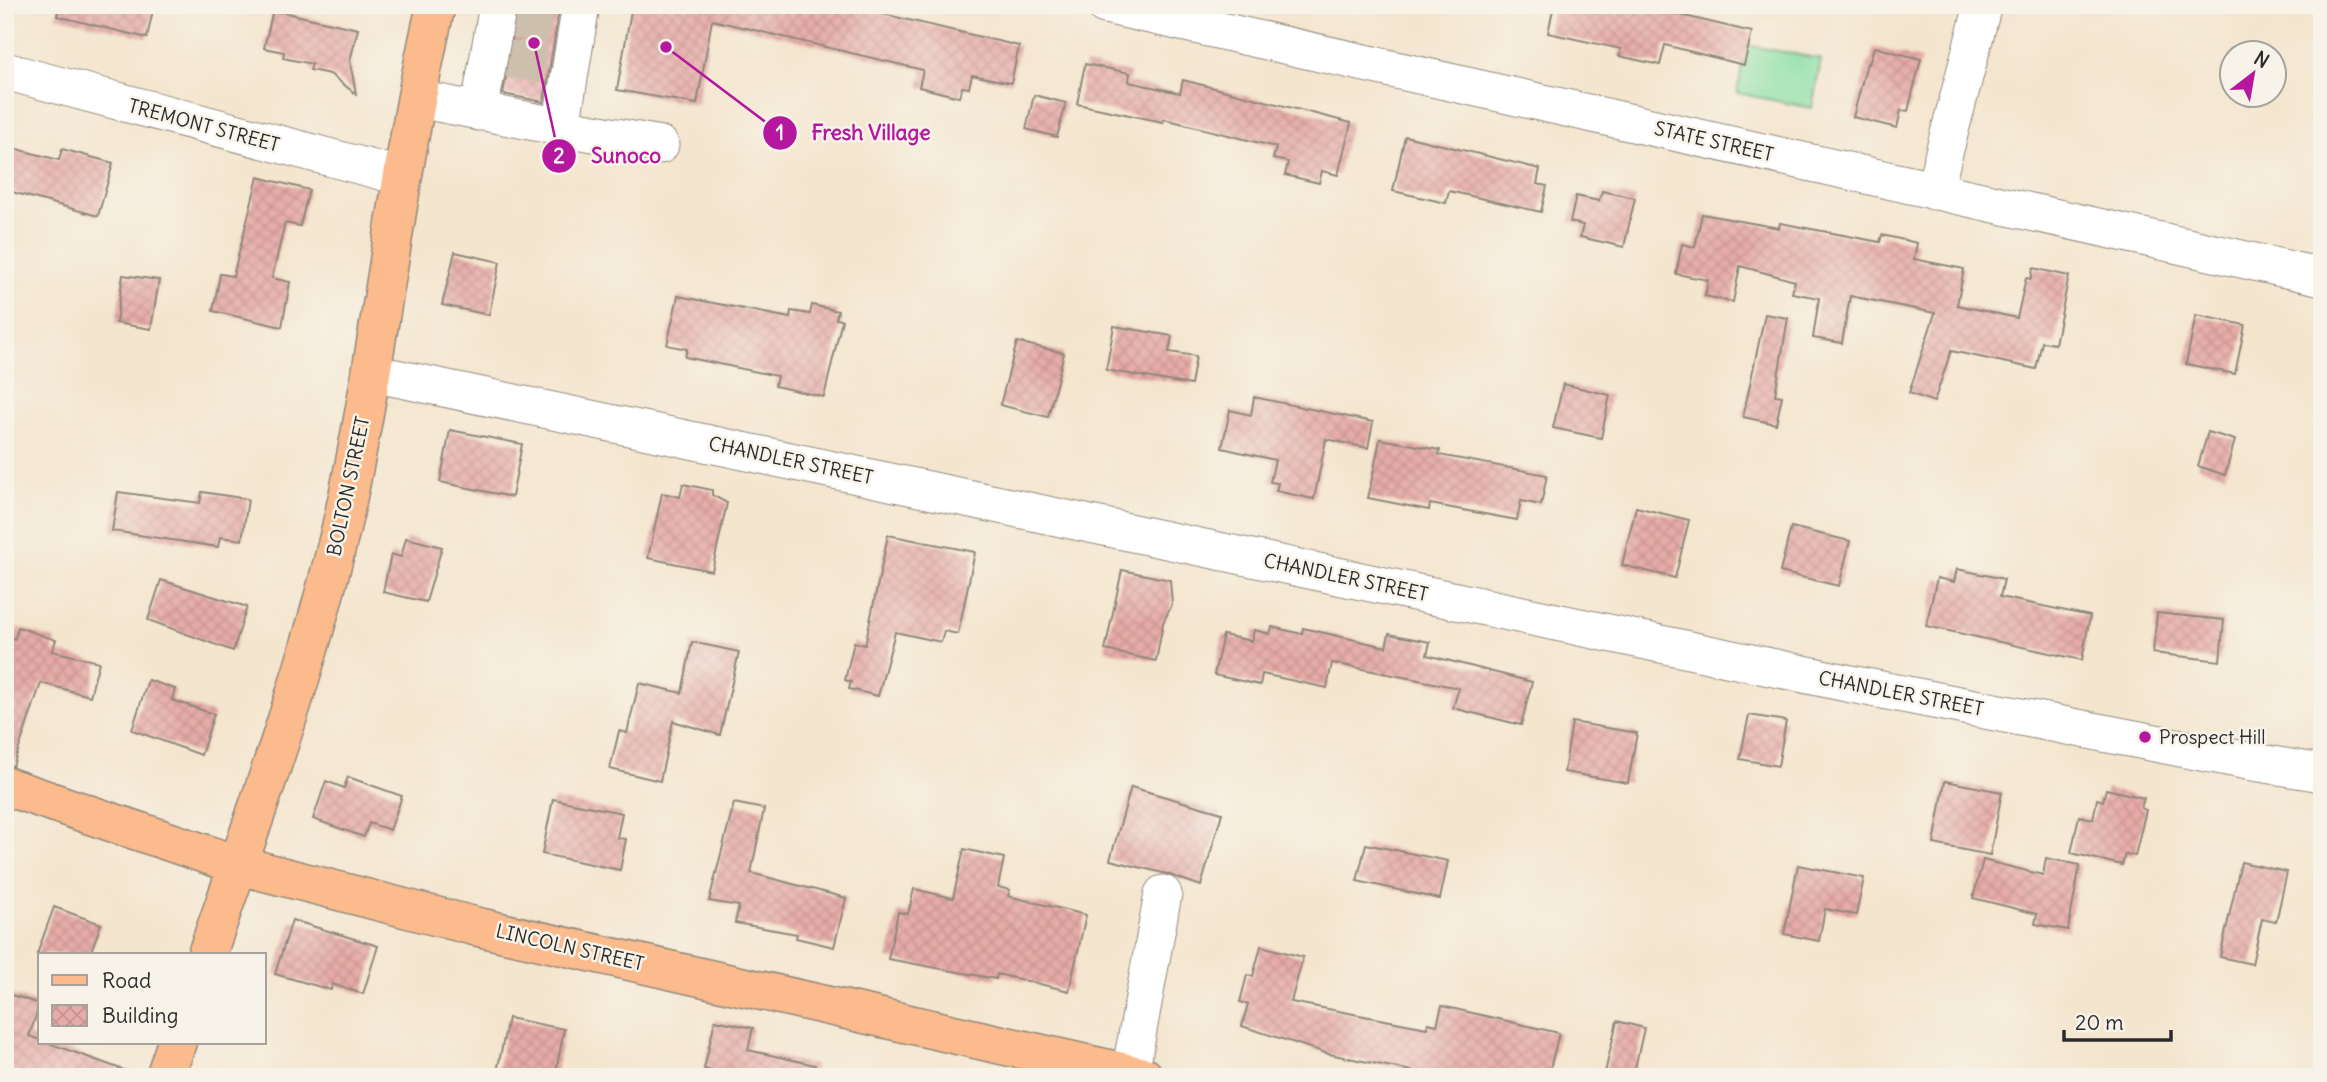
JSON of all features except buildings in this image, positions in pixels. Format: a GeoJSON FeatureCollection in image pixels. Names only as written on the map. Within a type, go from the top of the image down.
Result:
{"type":"FeatureCollection","features":[{"type":"Feature","properties":{"kind":"main road","name":"BOLTON STREET"},"geometry":{"type":"LineString","coordinates":[[207,953],[320,607],[346,505],[372,373],[403,177],[436,5]]}},
{"type":"Feature","properties":{"kind":"main road","name":"LINCOLN STREET"},"geometry":{"type":"LineString","coordinates":[[5,786],[238,865],[474,926],[1137,1075]]}},
{"type":"Feature","properties":{"kind":"main road"},"geometry":{"type":"LineString","coordinates":[[165,1077],[176,1044]]}},
{"type":"Feature","properties":{"kind":"street","name":"STATE STREET"},"geometry":{"type":"LineString","coordinates":[[1105,5],[2322,277]]}},
{"type":"Feature","properties":{"kind":"street"},"geometry":{"type":"LineString","coordinates":[[1934,191],[1983,5]]}},
{"type":"Feature","properties":{"kind":"street"},"geometry":{"type":"LineString","coordinates":[[479,112],[498,58],[503,13]]}},
{"type":"Feature","properties":{"kind":"street"},"geometry":{"type":"LineString","coordinates":[[561,127],[562,67],[573,20]]}},
{"type":"Feature","properties":{"kind":"street","name":"TREMONT STREET"},"geometry":{"type":"LineString","coordinates":[[5,71],[403,177]]}},
{"type":"Feature","properties":{"kind":"street"},"geometry":{"type":"LineString","coordinates":[[418,99],[660,145]]}},
{"type":"Feature","properties":{"kind":"street","name":"CHANDLER STREET"},"geometry":{"type":"LineString","coordinates":[[372,373],[1851,684],[2322,773]]}},
{"type":"Feature","properties":{"kind":"street"},"geometry":{"type":"LineString","coordinates":[[1137,1075],[1163,894]]}},
{"type":"Feature","properties":{"kind":"green space"},"geometry":{"type":"Polygon","coordinates":[[[1746,45],[1821,59],[1812,108],[1737,93],[1746,45]]]}},
{"type":"Feature","properties":{"kind":"tunnel"},"geometry":{"type":"LineString","coordinates":[[514,19],[560,27]]}},
{"type":"Feature","properties":{"kind":"tunnel"},"geometry":{"type":"LineString","coordinates":[[508,59],[554,66]]}},
{"type":"Feature","properties":{"kind":"place","name":"Sunoco"},"geometry":{"type":"Point","coordinates":[534,43]}},
{"type":"Feature","properties":{"kind":"place","name":"Fresh Village"},"geometry":{"type":"Point","coordinates":[666,47]}},
{"type":"Feature","properties":{"kind":"place","name":"Prospect Hill"},"geometry":{"type":"Point","coordinates":[2145,737]}}]}
